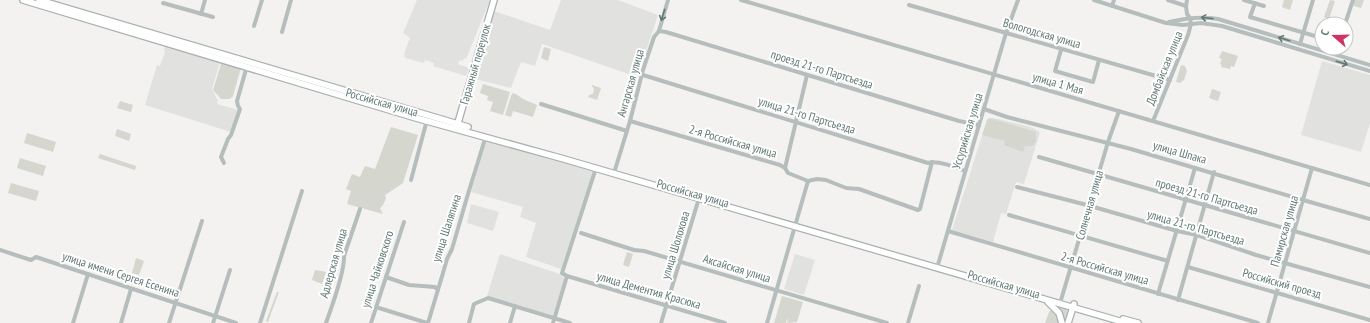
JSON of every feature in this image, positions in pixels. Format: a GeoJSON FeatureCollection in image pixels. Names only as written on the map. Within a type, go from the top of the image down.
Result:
{"type":"FeatureCollection","features":[{"type":"Feature","properties":{"kind":"main road","name":"Российская улица"},"geometry":{"type":"LineString","coordinates":[[23,0],[315,83],[596,168],[615,172]]}},
{"type":"Feature","properties":{"kind":"main road","name":"Российская улица"},"geometry":{"type":"LineString","coordinates":[[39,0],[247,64],[310,87],[427,120],[457,126],[937,266],[1044,299],[1138,323]]}},
{"type":"Feature","properties":{"kind":"main road","name":"Гаражный переулок"},"geometry":{"type":"LineString","coordinates":[[457,126],[494,0]]}},
{"type":"Feature","properties":{"kind":"main road","name":"Российская улица"},"geometry":{"type":"LineString","coordinates":[[937,266],[1062,300],[1073,306],[1126,323]]}},
{"type":"Feature","properties":{"kind":"main road"},"geometry":{"type":"LineString","coordinates":[[1044,299],[1057,310],[1062,323]]}},
{"type":"Feature","properties":{"kind":"main road"},"geometry":{"type":"LineString","coordinates":[[1068,323],[1073,306]]}},
{"type":"Feature","properties":{"kind":"street"},"geometry":{"type":"LineString","coordinates":[[201,14],[205,0]]}},
{"type":"Feature","properties":{"kind":"street"},"geometry":{"type":"LineString","coordinates":[[254,26],[262,0]]}},
{"type":"Feature","properties":{"kind":"street"},"geometry":{"type":"LineString","coordinates":[[282,32],[291,0]]}},
{"type":"Feature","properties":{"kind":"street","name":"Ангарская улица"},"geometry":{"type":"LineString","coordinates":[[615,172],[628,131],[643,70],[654,37],[659,31],[668,0]]}},
{"type":"Feature","properties":{"kind":"street","name":"улица 1 Мая"},"geometry":{"type":"LineString","coordinates":[[741,0],[1370,185]]}},
{"type":"Feature","properties":{"kind":"street","name":"Уссурийская улица"},"geometry":{"type":"LineString","coordinates":[[937,266],[1006,33],[1018,0]]}},
{"type":"Feature","properties":{"kind":"street"},"geometry":{"type":"LineString","coordinates":[[1094,0],[1166,23],[1183,25],[1202,23],[1222,26],[1370,71]]}},
{"type":"Feature","properties":{"kind":"street"},"geometry":{"type":"LineString","coordinates":[[1112,6],[1114,0]]}},
{"type":"Feature","properties":{"kind":"street"},"geometry":{"type":"LineString","coordinates":[[1168,0],[1186,6]]}},
{"type":"Feature","properties":{"kind":"street","name":"Домбайская улица"},"geometry":{"type":"LineString","coordinates":[[1153,121],[1188,35],[1191,24],[1190,18],[1187,14],[1187,0]]}},
{"type":"Feature","properties":{"kind":"street"},"geometry":{"type":"LineString","coordinates":[[1244,0],[1264,6]]}},
{"type":"Feature","properties":{"kind":"street"},"geometry":{"type":"LineString","coordinates":[[1300,44],[1313,0]]}},
{"type":"Feature","properties":{"kind":"street"},"geometry":{"type":"LineString","coordinates":[[1348,16],[1353,0]]}},
{"type":"Feature","properties":{"kind":"street"},"geometry":{"type":"LineString","coordinates":[[1253,2],[1250,17],[1314,35]]}},
{"type":"Feature","properties":{"kind":"street"},"geometry":{"type":"LineString","coordinates":[[163,3],[212,17]]}},
{"type":"Feature","properties":{"kind":"street","name":"Вологодская улица"},"geometry":{"type":"LineString","coordinates":[[909,4],[1061,50],[1170,80]]}},
{"type":"Feature","properties":{"kind":"street"},"geometry":{"type":"LineString","coordinates":[[1166,23],[1181,19],[1202,17],[1224,21],[1314,48]]}},
{"type":"Feature","properties":{"kind":"street"},"geometry":{"type":"LineString","coordinates":[[1222,26],[1224,21]]}},
{"type":"Feature","properties":{"kind":"street"},"geometry":{"type":"LineString","coordinates":[[1183,25],[1188,30],[1188,35]]}},
{"type":"Feature","properties":{"kind":"street","name":"проезд 21-го Партсъезда"},"geometry":{"type":"LineString","coordinates":[[659,31],[959,121],[979,125]]}},
{"type":"Feature","properties":{"kind":"street"},"geometry":{"type":"LineString","coordinates":[[1061,50],[1055,71],[1093,82],[1099,60]]}},
{"type":"Feature","properties":{"kind":"street"},"geometry":{"type":"LineString","coordinates":[[1341,56],[1370,65]]}},
{"type":"Feature","properties":{"kind":"street"},"geometry":{"type":"LineString","coordinates":[[224,163],[221,157],[228,139],[232,135],[240,109],[237,102],[247,64]]}},
{"type":"Feature","properties":{"kind":"street","name":"улица 21-го Партсъезда"},"geometry":{"type":"LineString","coordinates":[[643,75],[928,163],[932,162],[965,170]]}},
{"type":"Feature","properties":{"kind":"street"},"geometry":{"type":"LineString","coordinates":[[785,168],[807,75]]}},
{"type":"Feature","properties":{"kind":"street"},"geometry":{"type":"LineString","coordinates":[[541,104],[628,131]]}},
{"type":"Feature","properties":{"kind":"street","name":"улица Шпака"},"geometry":{"type":"LineString","coordinates":[[984,109],[1007,117],[1108,142],[1195,168],[1214,172],[1370,219]]}},
{"type":"Feature","properties":{"kind":"street","name":"Солнечная улица"},"geometry":{"type":"LineString","coordinates":[[1062,300],[1098,174],[1119,111]]}},
{"type":"Feature","properties":{"kind":"street"},"geometry":{"type":"LineString","coordinates":[[411,180],[427,120]]}},
{"type":"Feature","properties":{"kind":"street","name":"2-я Российская улица"},"geometry":{"type":"LineString","coordinates":[[630,121],[780,165],[785,168],[788,173],[808,181],[826,180],[846,188],[859,189],[918,210],[920,209],[932,162]]}},
{"type":"Feature","properties":{"kind":"street","name":"улица Шаляпина"},"geometry":{"type":"LineString","coordinates":[[428,323],[485,140]]}},
{"type":"Feature","properties":{"kind":"street","name":"проезд 21-го Партсъезда"},"geometry":{"type":"LineString","coordinates":[[1039,157],[1370,253]]}},
{"type":"Feature","properties":{"kind":"street"},"geometry":{"type":"LineString","coordinates":[[554,321],[567,276],[562,273],[596,168]]}},
{"type":"Feature","properties":{"kind":"street"},"geometry":{"type":"LineString","coordinates":[[1158,294],[1195,168]]}},
{"type":"Feature","properties":{"kind":"street","name":"Памирская улица"},"geometry":{"type":"LineString","coordinates":[[1268,323],[1312,168]]}},
{"type":"Feature","properties":{"kind":"street"},"geometry":{"type":"LineString","coordinates":[[1178,300],[1214,172]]}},
{"type":"Feature","properties":{"kind":"street"},"geometry":{"type":"LineString","coordinates":[[767,323],[808,181]]}},
{"type":"Feature","properties":{"kind":"street","name":"улица 21-го Партсъезда"},"geometry":{"type":"LineString","coordinates":[[1017,187],[1177,231],[1197,235],[1285,263],[1370,287]]}},
{"type":"Feature","properties":{"kind":"street"},"geometry":{"type":"LineString","coordinates":[[260,323],[302,191]]}},
{"type":"Feature","properties":{"kind":"street","name":"улица Шолохова"},"geometry":{"type":"LineString","coordinates":[[661,323],[700,197]]}},
{"type":"Feature","properties":{"kind":"street","name":"Адлерская улица"},"geometry":{"type":"LineString","coordinates":[[326,323],[342,273],[344,256],[360,209]]}},
{"type":"Feature","properties":{"kind":"street"},"geometry":{"type":"LineString","coordinates":[[1009,215],[1168,261]]}},
{"type":"Feature","properties":{"kind":"street"},"geometry":{"type":"LineString","coordinates":[[169,323],[202,221]]}},
{"type":"Feature","properties":{"kind":"street","name":"улица Чайковского"},"geometry":{"type":"LineString","coordinates":[[371,323],[404,222]]}},
{"type":"Feature","properties":{"kind":"street","name":"2-я Российская улица"},"geometry":{"type":"LineString","coordinates":[[948,231],[1071,269],[1258,323]]}},
{"type":"Feature","properties":{"kind":"street","name":"Аксайская улица"},"geometry":{"type":"LineString","coordinates":[[581,233],[634,250],[644,251],[887,323]]}},
{"type":"Feature","properties":{"kind":"street","name":"улица имени Сергея Есенина"},"geometry":{"type":"LineString","coordinates":[[0,250],[31,260],[36,258],[88,274],[236,323]]}},
{"type":"Feature","properties":{"kind":"street","name":"Российский проезд"},"geometry":{"type":"LineString","coordinates":[[1188,267],[1370,320]]}},
{"type":"Feature","properties":{"kind":"street"},"geometry":{"type":"LineString","coordinates":[[213,323],[230,270]]}},
{"type":"Feature","properties":{"kind":"street"},"geometry":{"type":"LineString","coordinates":[[73,323],[88,274]]}},
{"type":"Feature","properties":{"kind":"street","name":"улица Дементия Красюка"},"geometry":{"type":"LineString","coordinates":[[567,276],[725,323]]}},
{"type":"Feature","properties":{"kind":"street"},"geometry":{"type":"LineString","coordinates":[[386,277],[409,285],[435,287],[438,290]]}},
{"type":"Feature","properties":{"kind":"street"},"geometry":{"type":"LineString","coordinates":[[908,323],[919,286]]}},
{"type":"Feature","properties":{"kind":"street"},"geometry":{"type":"LineString","coordinates":[[121,323],[131,289]]}},
{"type":"Feature","properties":{"kind":"street"},"geometry":{"type":"LineString","coordinates":[[468,323],[474,304],[488,298],[515,306],[554,321],[570,323]]}},
{"type":"Feature","properties":{"kind":"street"},"geometry":{"type":"LineString","coordinates":[[510,323],[515,306]]}},
{"type":"Feature","properties":{"kind":"street"},"geometry":{"type":"LineString","coordinates":[[379,308],[428,323]]}},
{"type":"Feature","properties":{"kind":"shaded area"},"geometry":{"type":"Polygon","coordinates":[[[417,0],[490,0],[466,59],[464,58],[463,61],[460,60],[458,64],[469,68],[466,76],[433,66],[434,63],[425,60],[424,63],[405,58],[404,54],[410,38],[403,33],[417,0]]]}},
{"type":"Feature","properties":{"kind":"shaded area"},"geometry":{"type":"Polygon","coordinates":[[[561,0],[618,0],[658,15],[640,69],[640,78],[542,44],[535,66],[521,62],[511,88],[475,79],[494,11],[550,30],[561,0]]]}},
{"type":"Feature","properties":{"kind":"shaded area"},"geometry":{"type":"Polygon","coordinates":[[[1284,0],[1293,0],[1290,10],[1282,7],[1284,0]]]}},
{"type":"Feature","properties":{"kind":"shaded area"},"geometry":{"type":"Polygon","coordinates":[[[1330,0],[1335,1],[1330,16],[1324,16],[1330,0]]]}},
{"type":"Feature","properties":{"kind":"shaded area"},"geometry":{"type":"Polygon","coordinates":[[[1354,0],[1364,0],[1361,8],[1354,6],[1354,0]]]}},
{"type":"Feature","properties":{"kind":"shaded area"},"geometry":{"type":"Polygon","coordinates":[[[166,43],[221,59],[212,89],[218,101],[217,104],[238,110],[231,132],[145,105],[157,65],[160,66],[165,52],[164,49],[166,43]]]}},
{"type":"Feature","properties":{"kind":"shaded area"},"geometry":{"type":"Polygon","coordinates":[[[544,47],[551,49],[548,61],[541,58],[544,47]]]}},
{"type":"Feature","properties":{"kind":"shaded area"},"geometry":{"type":"Polygon","coordinates":[[[1222,51],[1238,56],[1234,67],[1231,66],[1230,69],[1221,67],[1222,65],[1220,64],[1222,59],[1219,58],[1222,51]]]}},
{"type":"Feature","properties":{"kind":"shaded area"},"geometry":{"type":"Polygon","coordinates":[[[222,61],[241,68],[233,96],[230,99],[221,99],[213,90],[222,61]]]}},
{"type":"Feature","properties":{"kind":"shaded area"},"geometry":{"type":"Polygon","coordinates":[[[1322,61],[1370,75],[1370,123],[1361,152],[1301,135],[1322,61]]]}},
{"type":"Feature","properties":{"kind":"shaded area"},"geometry":{"type":"Polygon","coordinates":[[[1181,65],[1185,66],[1187,71],[1184,80],[1180,83],[1176,82],[1181,65]]]}},
{"type":"Feature","properties":{"kind":"shaded area"},"geometry":{"type":"Polygon","coordinates":[[[483,84],[510,92],[503,115],[490,111],[493,102],[487,100],[488,96],[480,93],[483,84]]]}},
{"type":"Feature","properties":{"kind":"shaded area"},"geometry":{"type":"Polygon","coordinates":[[[592,85],[601,88],[597,100],[588,97],[589,95],[593,94],[594,89],[592,85]]]}},
{"type":"Feature","properties":{"kind":"shaded area"},"geometry":{"type":"Polygon","coordinates":[[[1212,89],[1221,92],[1218,101],[1209,98],[1212,89]]]}},
{"type":"Feature","properties":{"kind":"shaded area"},"geometry":{"type":"Polygon","coordinates":[[[512,93],[537,105],[533,117],[513,111],[511,117],[505,115],[512,93]]]}},
{"type":"Feature","properties":{"kind":"shaded area"},"geometry":{"type":"Polygon","coordinates":[[[120,101],[133,105],[131,112],[117,108],[120,101]]]}},
{"type":"Feature","properties":{"kind":"shaded area"},"geometry":{"type":"Polygon","coordinates":[[[989,118],[1031,127],[1040,132],[1024,184],[1016,182],[1006,214],[1001,213],[993,242],[952,230],[987,120],[989,118]]]}},
{"type":"Feature","properties":{"kind":"shaded area"},"geometry":{"type":"Polygon","coordinates":[[[990,118],[1036,132],[1036,142],[1032,146],[1025,146],[1023,152],[1004,145],[1005,141],[982,135],[987,120],[990,118]]]}},
{"type":"Feature","properties":{"kind":"shaded area"},"geometry":{"type":"Polygon","coordinates":[[[391,127],[418,135],[403,183],[385,195],[386,198],[380,208],[383,214],[347,204],[351,191],[346,189],[352,174],[360,177],[365,166],[375,169],[391,127]]]}},
{"type":"Feature","properties":{"kind":"shaded area"},"geometry":{"type":"Polygon","coordinates":[[[117,129],[131,134],[129,141],[115,136],[117,129]]]}},
{"type":"Feature","properties":{"kind":"shaded area"},"geometry":{"type":"Polygon","coordinates":[[[27,133],[56,142],[53,152],[24,143],[27,133]]]}},
{"type":"Feature","properties":{"kind":"shaded area"},"geometry":{"type":"Polygon","coordinates":[[[487,138],[594,169],[561,269],[526,257],[536,223],[520,217],[523,207],[471,192],[487,138]]]}},
{"type":"Feature","properties":{"kind":"shaded area"},"geometry":{"type":"Polygon","coordinates":[[[100,154],[136,166],[135,170],[98,158],[100,154]]]}},
{"type":"Feature","properties":{"kind":"shaded area"},"geometry":{"type":"Polygon","coordinates":[[[20,158],[46,166],[43,176],[17,168],[20,158]]]}},
{"type":"Feature","properties":{"kind":"shaded area"},"geometry":{"type":"Polygon","coordinates":[[[11,183],[39,191],[36,201],[8,193],[11,183]]]}},
{"type":"Feature","properties":{"kind":"shaded area"},"geometry":{"type":"Polygon","coordinates":[[[471,204],[499,212],[493,231],[467,223],[471,204]]]}},
{"type":"Feature","properties":{"kind":"shaded area"},"geometry":{"type":"Polygon","coordinates":[[[627,252],[633,254],[629,267],[623,265],[627,252]]]}},
{"type":"Feature","properties":{"kind":"shaded area"},"geometry":{"type":"Polygon","coordinates":[[[500,254],[563,275],[564,280],[553,316],[487,296],[500,254]]]}},
{"type":"Feature","properties":{"kind":"shaded area"},"geometry":{"type":"Polygon","coordinates":[[[795,254],[815,260],[804,295],[784,289],[795,254]]]}},
{"type":"Feature","properties":{"kind":"shaded area"},"geometry":{"type":"Polygon","coordinates":[[[136,258],[144,261],[139,275],[132,273],[136,258]]]}},
{"type":"Feature","properties":{"kind":"shaded area"},"geometry":{"type":"Polygon","coordinates":[[[315,270],[326,272],[322,284],[312,280],[315,270]]]}},
{"type":"Feature","properties":{"kind":"shaded area"},"geometry":{"type":"Polygon","coordinates":[[[277,292],[279,292],[268,322],[266,321],[277,292]]]}},
{"type":"Feature","properties":{"kind":"shaded area"},"geometry":{"type":"Polygon","coordinates":[[[782,296],[803,302],[797,322],[787,323],[787,319],[786,323],[774,323],[782,296]]]}},
{"type":"Feature","properties":{"kind":"shaded area"},"geometry":{"type":"Polygon","coordinates":[[[1054,305],[1065,307],[1068,312],[1064,322],[1054,305]]]}},
{"type":"Feature","properties":{"kind":"shaded area"},"geometry":{"type":"Polygon","coordinates":[[[1053,309],[1058,315],[1059,323],[1045,323],[1049,312],[1053,309]]]}}]}
